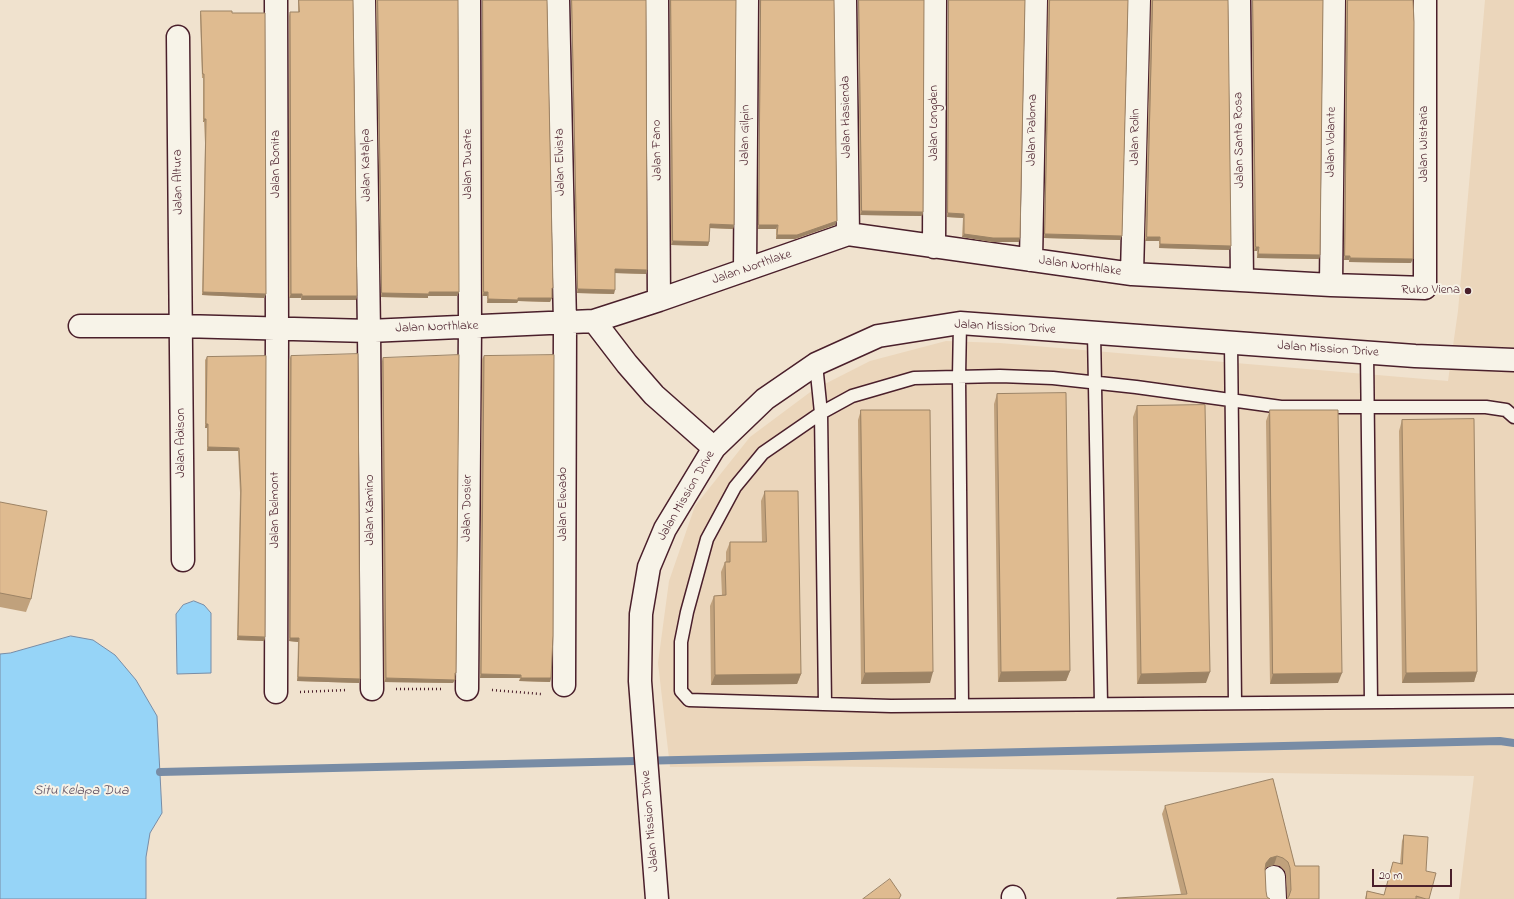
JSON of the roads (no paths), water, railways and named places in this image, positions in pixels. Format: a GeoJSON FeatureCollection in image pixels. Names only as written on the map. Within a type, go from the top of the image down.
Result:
{"type":"FeatureCollection","features":[{"type":"Feature","properties":{"kind":"street","name":"Jalan Bonita"},"geometry":{"type":"LineString","coordinates":[[276,0],[277,328]]}},
{"type":"Feature","properties":{"kind":"street","name":"Jalan Katalpa"},"geometry":{"type":"LineString","coordinates":[[364,0],[369,331]]}},
{"type":"Feature","properties":{"kind":"street","name":"Jalan Duarte"},"geometry":{"type":"LineString","coordinates":[[469,0],[470,327]]}},
{"type":"Feature","properties":{"kind":"street","name":"Jalan Elvista"},"geometry":{"type":"LineString","coordinates":[[558,0],[565,323]]}},
{"type":"Feature","properties":{"kind":"street","name":"Jalan Fano"},"geometry":{"type":"LineString","coordinates":[[656,0],[659,300]]}},
{"type":"Feature","properties":{"kind":"street","name":"Jalan Gilpin"},"geometry":{"type":"LineString","coordinates":[[745,270],[747,0]]}},
{"type":"Feature","properties":{"kind":"street","name":"Jalan Hasienda"},"geometry":{"type":"LineString","coordinates":[[845,0],[848,234]]}},
{"type":"Feature","properties":{"kind":"street","name":"Jalan Longden"},"geometry":{"type":"LineString","coordinates":[[934,247],[935,0]]}},
{"type":"Feature","properties":{"kind":"street","name":"Jalan Paloma"},"geometry":{"type":"LineString","coordinates":[[1031,260],[1036,0]]}},
{"type":"Feature","properties":{"kind":"street","name":"Jalan Rolin"},"geometry":{"type":"LineString","coordinates":[[1132,274],[1139,0]]}},
{"type":"Feature","properties":{"kind":"street","name":"Jalan Santa Rosa"},"geometry":{"type":"LineString","coordinates":[[1239,0],[1242,280]]}},
{"type":"Feature","properties":{"kind":"street","name":"Jalan Volante"},"geometry":{"type":"LineString","coordinates":[[1331,285],[1334,0]]}},
{"type":"Feature","properties":{"kind":"street","name":"Jalan Wistaria"},"geometry":{"type":"LineString","coordinates":[[1425,0],[1425,288]]}},
{"type":"Feature","properties":{"kind":"street","name":"Jalan Altura"},"geometry":{"type":"LineString","coordinates":[[178,37],[181,326]]}},
{"type":"Feature","properties":{"kind":"street","name":"Jalan Northlake"},"geometry":{"type":"LineString","coordinates":[[80,326],[181,326],[369,331],[594,321],[848,234],[1132,274],[1331,285],[1425,288]]}},
{"type":"Feature","properties":{"kind":"street"},"geometry":{"type":"LineString","coordinates":[[594,321],[627,364],[654,395],[714,448]]}},
{"type":"Feature","properties":{"kind":"street","name":"Jalan Elevado"},"geometry":{"type":"LineString","coordinates":[[564,685],[565,323]]}},
{"type":"Feature","properties":{"kind":"street","name":"Jalan Mission Drive"},"geometry":{"type":"LineString","coordinates":[[657,899],[640,681],[641,614],[649,566],[665,529],[714,448],[765,399],[816,364],[878,336],[960,323],[1231,343],[1514,360]]}},
{"type":"Feature","properties":{"kind":"street","name":"Jalan Adison"},"geometry":{"type":"LineString","coordinates":[[181,326],[183,560]]}},
{"type":"Feature","properties":{"kind":"street","name":"Jalan Dosier"},"geometry":{"type":"LineString","coordinates":[[467,689],[470,327]]}},
{"type":"Feature","properties":{"kind":"street","name":"Jalan Belmont"},"geometry":{"type":"LineString","coordinates":[[276,692],[277,328]]}},
{"type":"Feature","properties":{"kind":"street","name":"Jalan Kamino"},"geometry":{"type":"LineString","coordinates":[[369,331],[372,689]]}},
{"type":"Feature","properties":{"kind":"street"},"geometry":{"type":"LineString","coordinates":[[1274,877],[1275,899]]}},
{"type":"Feature","properties":{"kind":"lane"},"geometry":{"type":"LineString","coordinates":[[960,323],[959,377],[962,705]]}},
{"type":"Feature","properties":{"kind":"lane"},"geometry":{"type":"LineString","coordinates":[[1094,333],[1101,704]]}},
{"type":"Feature","properties":{"kind":"lane"},"geometry":{"type":"LineString","coordinates":[[1231,343],[1235,703]]}},
{"type":"Feature","properties":{"kind":"lane"},"geometry":{"type":"LineString","coordinates":[[1367,352],[1371,702]]}},
{"type":"Feature","properties":{"kind":"lane"},"geometry":{"type":"LineString","coordinates":[[816,364],[821,413],[825,704]]}},
{"type":"Feature","properties":{"kind":"lane"},"geometry":{"type":"LineString","coordinates":[[1514,417],[1506,410],[1486,407],[1281,407],[1053,378],[1000,376],[914,378],[852,396],[821,413],[763,453],[735,487],[707,539],[681,642],[680,665],[681,691],[689,700],[892,706],[1514,700]]}},
{"type":"Feature","properties":{"kind":"water"},"geometry":{"type":"Polygon","coordinates":[[[194,601],[204,605],[211,613],[211,673],[177,674],[176,614],[183,605],[194,601]]]}},
{"type":"Feature","properties":{"kind":"water","name":"Situ Kelapa Dua"},"geometry":{"type":"Polygon","coordinates":[[[71,636],[93,640],[115,655],[136,680],[157,716],[162,813],[150,833],[146,857],[146,899],[0,899],[0,654],[10,653],[71,636]]]}},
{"type":"Feature","properties":{"kind":"waterway"},"geometry":{"type":"LineString","coordinates":[[160,772],[1500,741],[1514,743]]}},
{"type":"Feature","properties":{"kind":"place","name":"Ruko Viena"},"geometry":{"type":"Point","coordinates":[1468,291]}}]}
